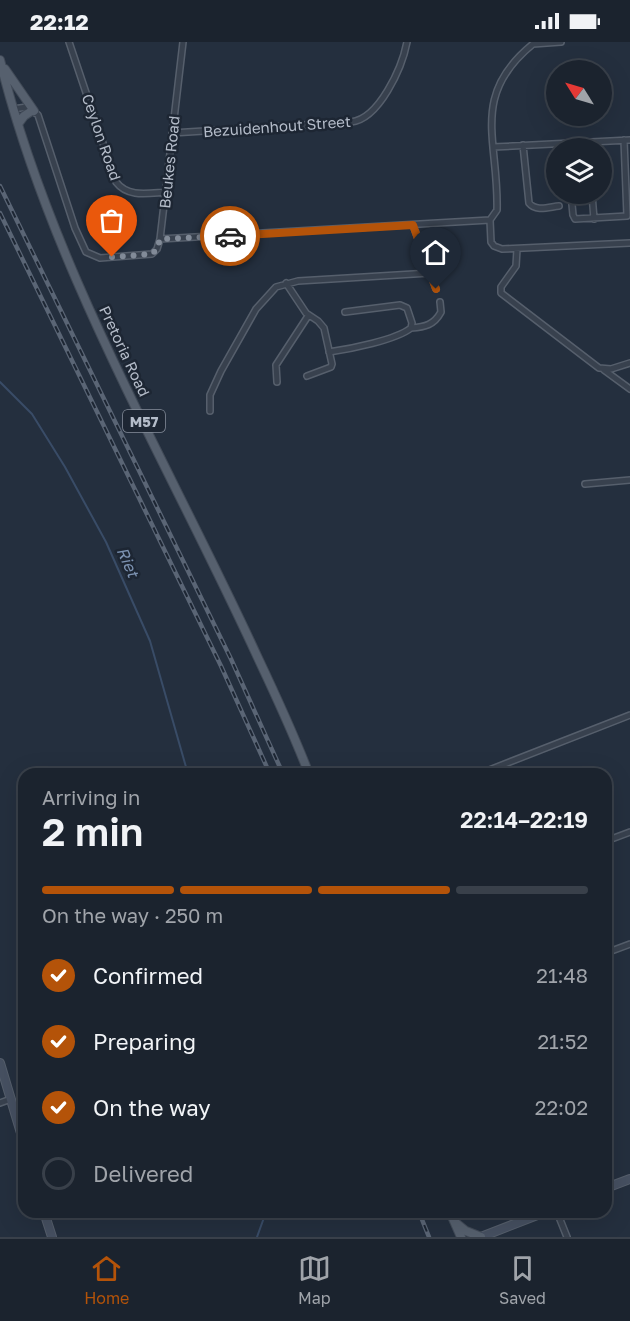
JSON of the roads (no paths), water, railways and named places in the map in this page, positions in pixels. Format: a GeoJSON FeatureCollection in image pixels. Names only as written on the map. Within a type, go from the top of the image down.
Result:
{"type":"FeatureCollection","features":[{"type":"Feature","properties":{"kind":"main road","name":"Pretoria Road"},"geometry":{"type":"LineString","coordinates":[[0,60],[18,124],[46,203],[81,289],[247,633],[306,768]]}},
{"type":"Feature","properties":{"kind":"main road"},"geometry":{"type":"LineString","coordinates":[[0,60],[13,83],[34,110],[24,116],[18,124]]}},
{"type":"Feature","properties":{"kind":"main road"},"geometry":{"type":"LineString","coordinates":[[453,1218],[461,1237]]}},
{"type":"Feature","properties":{"kind":"main road"},"geometry":{"type":"LineString","coordinates":[[455,1222],[466,1231],[482,1237]]}},
{"type":"Feature","properties":{"kind":"street","name":"Ceylon Road"},"geometry":{"type":"LineString","coordinates":[[69,42],[116,182],[124,191],[166,192]]}},
{"type":"Feature","properties":{"kind":"street","name":"Beukes Road"},"geometry":{"type":"LineString","coordinates":[[160,239],[183,42]]}},
{"type":"Feature","properties":{"kind":"street","name":"Bezuidenhout Street"},"geometry":{"type":"LineString","coordinates":[[172,133],[351,122],[363,119],[372,113],[382,99],[407,42]]}},
{"type":"Feature","properties":{"kind":"street"},"geometry":{"type":"LineString","coordinates":[[561,42],[532,43],[507,70],[497,86],[493,107],[497,210],[490,220],[492,244],[502,249],[517,249],[630,243]]}},
{"type":"Feature","properties":{"kind":"street"},"geometry":{"type":"LineString","coordinates":[[13,109],[25,107],[34,110],[42,125],[75,228],[86,252],[100,258],[152,254],[157,249],[160,239],[490,220]]}},
{"type":"Feature","properties":{"kind":"street"},"geometry":{"type":"LineString","coordinates":[[572,204],[574,218],[625,217],[628,214],[627,140],[612,142]]}},
{"type":"Feature","properties":{"kind":"street"},"geometry":{"type":"LineString","coordinates":[[523,146],[529,203],[538,208],[559,206]]}},
{"type":"Feature","properties":{"kind":"street"},"geometry":{"type":"LineString","coordinates":[[493,147],[546,146]]}},
{"type":"Feature","properties":{"kind":"street"},"geometry":{"type":"LineString","coordinates":[[593,204],[594,219]]}},
{"type":"Feature","properties":{"kind":"street"},"geometry":{"type":"LineString","coordinates":[[413,225],[436,289]]}},
{"type":"Feature","properties":{"kind":"street"},"geometry":{"type":"LineString","coordinates":[[517,249],[516,266],[501,287],[501,293],[630,389]]}},
{"type":"Feature","properties":{"kind":"street"},"geometry":{"type":"LineString","coordinates":[[210,411],[209,400],[213,387],[250,318],[271,291],[286,283],[298,281],[430,273]]}},
{"type":"Feature","properties":{"kind":"street"},"geometry":{"type":"LineString","coordinates":[[286,283],[308,316],[318,321],[324,328],[330,352],[331,367],[307,376]]}},
{"type":"Feature","properties":{"kind":"street"},"geometry":{"type":"LineString","coordinates":[[330,352],[375,342],[411,328],[425,327],[435,321],[441,312],[440,302]]}},
{"type":"Feature","properties":{"kind":"street"},"geometry":{"type":"LineString","coordinates":[[345,312],[400,305],[409,311],[411,328]]}},
{"type":"Feature","properties":{"kind":"street"},"geometry":{"type":"LineString","coordinates":[[278,382],[276,365],[308,316]]}},
{"type":"Feature","properties":{"kind":"street"},"geometry":{"type":"LineString","coordinates":[[602,369],[611,369],[630,363]]}},
{"type":"Feature","properties":{"kind":"street"},"geometry":{"type":"LineString","coordinates":[[585,484],[630,480]]}},
{"type":"Feature","properties":{"kind":"street"},"geometry":{"type":"LineString","coordinates":[[500,768],[630,715]]}},
{"type":"Feature","properties":{"kind":"street"},"geometry":{"type":"LineString","coordinates":[[612,839],[630,832]]}},
{"type":"Feature","properties":{"kind":"street"},"geometry":{"type":"LineString","coordinates":[[612,951],[630,944]]}},
{"type":"Feature","properties":{"kind":"street"},"geometry":{"type":"LineString","coordinates":[[0,1063],[18,1123]]}},
{"type":"Feature","properties":{"kind":"street"},"geometry":{"type":"LineString","coordinates":[[0,1102],[11,1099]]}},
{"type":"Feature","properties":{"kind":"street"},"geometry":{"type":"LineString","coordinates":[[612,1186],[630,1179]]}},
{"type":"Feature","properties":{"kind":"street"},"geometry":{"type":"LineString","coordinates":[[46,1218],[52,1237]]}},
{"type":"Feature","properties":{"kind":"street"},"geometry":{"type":"LineString","coordinates":[[482,1237],[529,1218]]}},
{"type":"Feature","properties":{"kind":"street"},"geometry":{"type":"LineString","coordinates":[[559,1218],[567,1237]]}},
{"type":"Feature","properties":{"kind":"waterway","name":"Riet"},"geometry":{"type":"LineString","coordinates":[[0,382],[32,414],[65,467],[106,542],[150,641],[186,768]]}},
{"type":"Feature","properties":{"kind":"waterway","name":"Riet"},"geometry":{"type":"LineString","coordinates":[[257,1237],[264,1218]]}},
{"type":"Feature","properties":{"kind":"railway"},"geometry":{"type":"LineString","coordinates":[[0,186],[231,659],[280,768]]}},
{"type":"Feature","properties":{"kind":"railway"},"geometry":{"type":"LineString","coordinates":[[0,213],[221,666],[267,768]]}},
{"type":"Feature","properties":{"kind":"railway"},"geometry":{"type":"LineString","coordinates":[[421,1218],[429,1237]]}}]}
